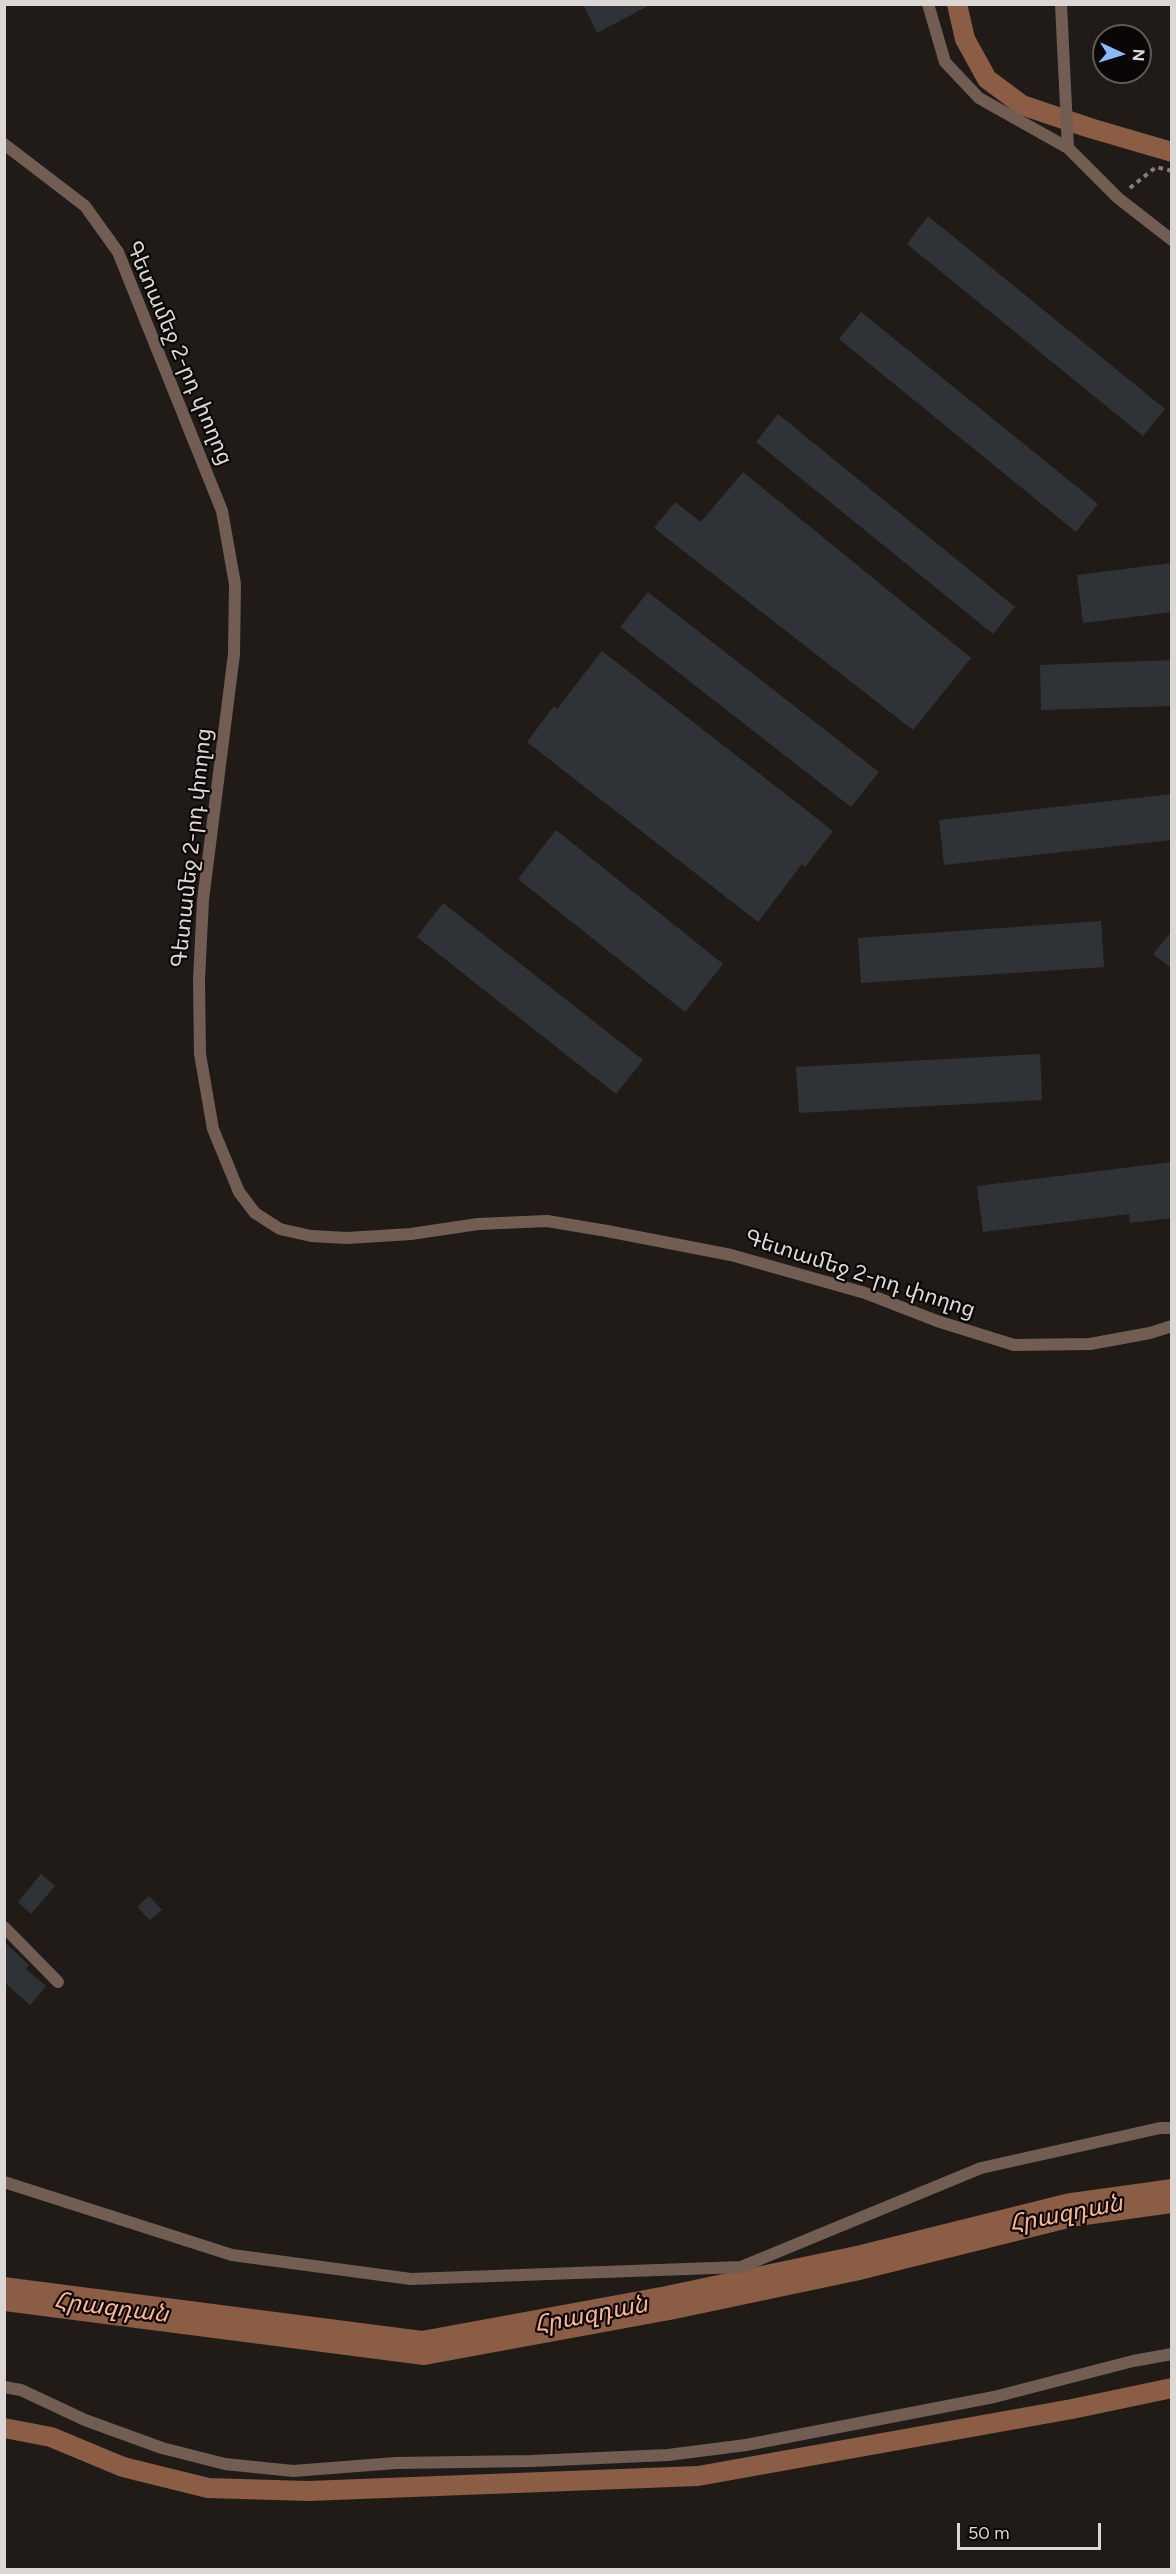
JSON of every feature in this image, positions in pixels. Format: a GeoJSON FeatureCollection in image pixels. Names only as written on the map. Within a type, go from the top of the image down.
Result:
{"type":"FeatureCollection","features":[{"type":"Feature","properties":{"kind":"street"},"geometry":{"type":"LineString","coordinates":[[928,4],[945,62],[979,98],[1068,148],[1118,198],[1172,240]]}},
{"type":"Feature","properties":{"kind":"street"},"geometry":{"type":"LineString","coordinates":[[1061,4],[1068,148]]}},
{"type":"Feature","properties":{"kind":"street","name":"Գետամեջ 2-րդ փողոց"},"geometry":{"type":"LineString","coordinates":[[4,144],[85,206],[118,252],[222,511],[234,584],[234,654],[203,900],[200,1054],[213,1129],[239,1192],[255,1213],[280,1229],[311,1236],[347,1238],[411,1234],[478,1224],[547,1221],[607,1231],[742,1258],[865,1293],[937,1321],[1014,1345],[1090,1344],[1150,1333],[1172,1326]]}},
{"type":"Feature","properties":{"kind":"street"},"geometry":{"type":"LineString","coordinates":[[4,1928],[58,1982]]}},
{"type":"Feature","properties":{"kind":"street"},"geometry":{"type":"LineString","coordinates":[[4,2182],[232,2255],[411,2279],[741,2267],[981,2169],[1160,2128],[1172,2128]]}},
{"type":"Feature","properties":{"kind":"street"},"geometry":{"type":"LineString","coordinates":[[4,2387],[21,2390],[96,2424],[162,2448],[225,2464],[292,2471],[396,2463],[531,2462],[668,2455],[746,2445],[994,2397],[1133,2361],[1172,2354]]}},
{"type":"Feature","properties":{"kind":"path"},"geometry":{"type":"LineString","coordinates":[[1118,198],[1156,167],[1172,171]]}},
{"type":"Feature","properties":{"kind":"building"},"geometry":{"type":"Polygon","coordinates":[[[583,4],[652,4],[597,33],[583,4]]]}},
{"type":"Feature","properties":{"kind":"building"},"geometry":{"type":"Polygon","coordinates":[[[928,216],[1165,409],[1143,436],[907,244],[928,216]]]}},
{"type":"Feature","properties":{"kind":"building"},"geometry":{"type":"Polygon","coordinates":[[[861,312],[1098,504],[1076,532],[839,339],[861,312]]]}},
{"type":"Feature","properties":{"kind":"building"},"geometry":{"type":"Polygon","coordinates":[[[778,414],[1015,607],[993,634],[756,442],[778,414]]]}},
{"type":"Feature","properties":{"kind":"building"},"geometry":{"type":"Polygon","coordinates":[[[743,472],[971,658],[913,730],[654,528],[675,502],[701,522],[743,472]]]}},
{"type":"Feature","properties":{"kind":"building"},"geometry":{"type":"Polygon","coordinates":[[[1172,563],[1172,612],[1083,623],[1077,575],[1172,563]]]}},
{"type":"Feature","properties":{"kind":"building"},"geometry":{"type":"Polygon","coordinates":[[[648,592],[879,772],[851,807],[620,627],[648,592]]]}},
{"type":"Feature","properties":{"kind":"building"},"geometry":{"type":"Polygon","coordinates":[[[602,651],[833,831],[805,867],[802,864],[758,922],[527,742],[554,706],[557,709],[602,651]]]}},
{"type":"Feature","properties":{"kind":"building"},"geometry":{"type":"Polygon","coordinates":[[[1172,660],[1172,706],[1041,710],[1040,665],[1172,660]]]}},
{"type":"Feature","properties":{"kind":"building"},"geometry":{"type":"Polygon","coordinates":[[[1172,794],[1172,840],[944,865],[939,820],[1172,794]]]}},
{"type":"Feature","properties":{"kind":"building"},"geometry":{"type":"Polygon","coordinates":[[[556,830],[723,964],[685,1012],[518,879],[556,830]]]}},
{"type":"Feature","properties":{"kind":"building"},"geometry":{"type":"Polygon","coordinates":[[[443,903],[643,1060],[616,1094],[417,937],[443,903]]]}},
{"type":"Feature","properties":{"kind":"building"},"geometry":{"type":"Polygon","coordinates":[[[1101,921],[1104,967],[861,983],[858,938],[1101,921]]]}},
{"type":"Feature","properties":{"kind":"building"},"geometry":{"type":"Polygon","coordinates":[[[1172,931],[1172,969],[1153,954],[1172,931]]]}},
{"type":"Feature","properties":{"kind":"building"},"geometry":{"type":"Polygon","coordinates":[[[1040,1054],[1042,1100],[799,1113],[796,1067],[1040,1054]]]}},
{"type":"Feature","properties":{"kind":"building"},"geometry":{"type":"Polygon","coordinates":[[[1172,1162],[1172,1218],[1130,1223],[1129,1214],[983,1232],[977,1186],[1172,1162]]]}},
{"type":"Feature","properties":{"kind":"building"},"geometry":{"type":"Polygon","coordinates":[[[41,1874],[55,1886],[31,1914],[18,1902],[41,1874]]]}},
{"type":"Feature","properties":{"kind":"building"},"geometry":{"type":"Polygon","coordinates":[[[149,1896],[162,1910],[150,1920],[137,1907],[149,1896]]]}},
{"type":"Feature","properties":{"kind":"building"},"geometry":{"type":"Polygon","coordinates":[[[4,1942],[29,1965],[26,1969],[46,1986],[30,2005],[4,1982],[4,1942]]]}},
{"type":"Feature","properties":{"kind":"waterway"},"geometry":{"type":"LineString","coordinates":[[957,4],[965,39],[987,79],[1022,105],[1172,152]]}},
{"type":"Feature","properties":{"kind":"waterway","name":"Հրազդան"},"geometry":{"type":"LineString","coordinates":[[4,2294],[423,2348],[668,2303],[858,2263],[1071,2210],[1172,2196]]}},
{"type":"Feature","properties":{"kind":"waterway"},"geometry":{"type":"LineString","coordinates":[[4,2428],[51,2437],[123,2467],[208,2488],[308,2491],[698,2476],[1072,2409],[1172,2388]]}}]}
